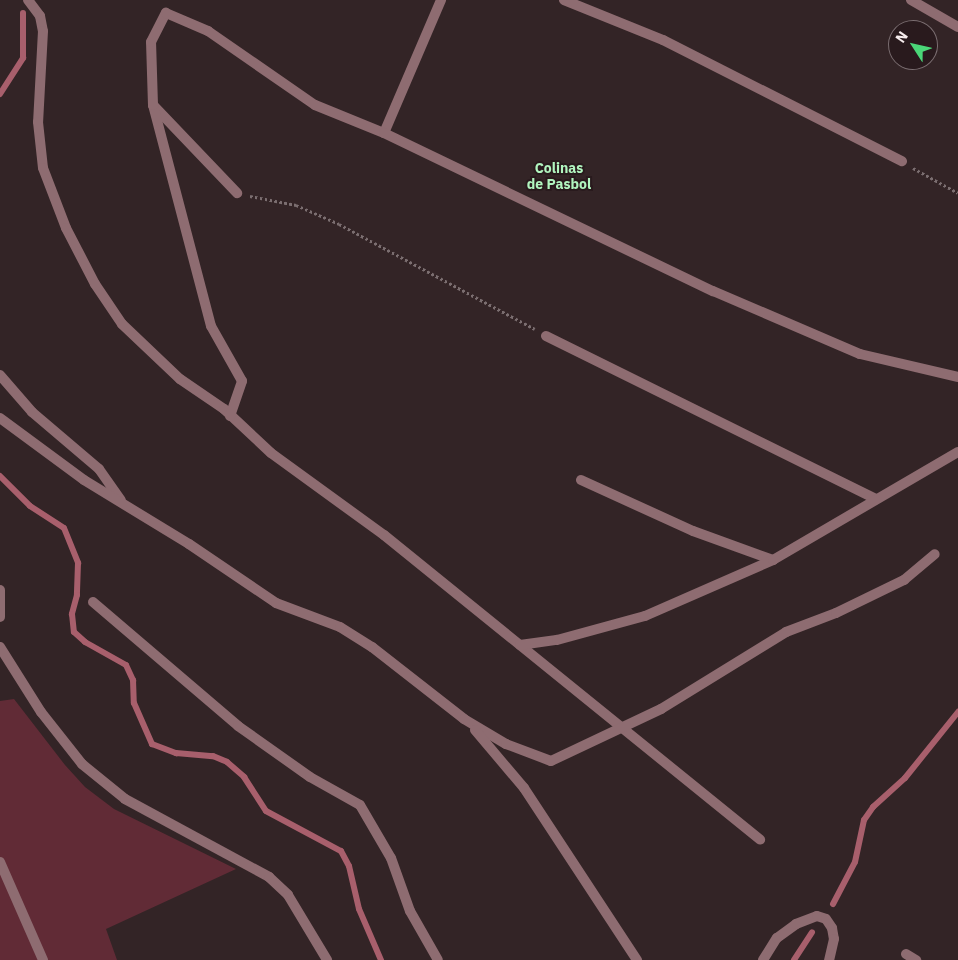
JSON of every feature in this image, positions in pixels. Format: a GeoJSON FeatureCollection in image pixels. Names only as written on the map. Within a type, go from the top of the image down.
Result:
{"type":"FeatureCollection","features":[{"type":"Feature","properties":{"kind":"street"},"geometry":{"type":"LineString","coordinates":[[28,0],[40,16],[43,31],[38,146],[66,228],[95,284],[122,324],[180,379],[230,416],[271,453],[384,535],[760,840]]}},
{"type":"Feature","properties":{"kind":"street"},"geometry":{"type":"LineString","coordinates":[[384,133],[441,0]]}},
{"type":"Feature","properties":{"kind":"street"},"geometry":{"type":"LineString","coordinates":[[564,0],[663,40],[902,162]]}},
{"type":"Feature","properties":{"kind":"street"},"geometry":{"type":"LineString","coordinates":[[911,0],[958,28]]}},
{"type":"Feature","properties":{"kind":"street"},"geometry":{"type":"LineString","coordinates":[[230,416],[242,381],[211,326],[153,105],[151,42],[166,13],[208,31],[315,105],[384,133],[713,292],[850,350],[958,377]]}},
{"type":"Feature","properties":{"kind":"street"},"geometry":{"type":"LineString","coordinates":[[153,105],[237,193]]}},
{"type":"Feature","properties":{"kind":"street"},"geometry":{"type":"LineString","coordinates":[[546,336],[876,499]]}},
{"type":"Feature","properties":{"kind":"street"},"geometry":{"type":"LineString","coordinates":[[0,375],[32,412],[99,469],[124,505]]}},
{"type":"Feature","properties":{"kind":"street"},"geometry":{"type":"LineString","coordinates":[[0,418],[124,505],[276,603],[340,627],[364,642],[464,719],[506,744],[551,761],[661,709],[786,632],[836,613],[904,580],[935,554]]}},
{"type":"Feature","properties":{"kind":"street"},"geometry":{"type":"LineString","coordinates":[[520,645],[557,640],[645,616],[773,560],[958,452]]}},
{"type":"Feature","properties":{"kind":"street"},"geometry":{"type":"LineString","coordinates":[[581,480],[693,531],[773,560]]}},
{"type":"Feature","properties":{"kind":"street"},"geometry":{"type":"LineString","coordinates":[[0,590],[0,617]]}},
{"type":"Feature","properties":{"kind":"street"},"geometry":{"type":"LineString","coordinates":[[93,602],[238,726],[310,777],[360,805],[391,858],[410,911],[438,960]]}},
{"type":"Feature","properties":{"kind":"street"},"geometry":{"type":"LineString","coordinates":[[0,648],[41,712],[82,764],[125,799],[269,877],[288,895],[328,960]]}},
{"type":"Feature","properties":{"kind":"street"},"geometry":{"type":"LineString","coordinates":[[464,719],[494,749],[524,788],[637,960]]}},
{"type":"Feature","properties":{"kind":"street"},"geometry":{"type":"LineString","coordinates":[[0,862],[43,960]]}},
{"type":"Feature","properties":{"kind":"street"},"geometry":{"type":"LineString","coordinates":[[763,960],[776,938],[796,924],[817,916],[826,920],[832,928],[833,944],[829,960]]}},
{"type":"Feature","properties":{"kind":"street"},"geometry":{"type":"LineString","coordinates":[[906,954],[916,960]]}},
{"type":"Feature","properties":{"kind":"path"},"geometry":{"type":"LineString","coordinates":[[902,162],[958,193]]}},
{"type":"Feature","properties":{"kind":"path"},"geometry":{"type":"LineString","coordinates":[[237,193],[296,205],[339,224],[546,336]]}},
{"type":"Feature","properties":{"kind":"shaded area"},"geometry":{"type":"Polygon","coordinates":[[[14,699],[65,765],[85,787],[114,809],[236,869],[106,929],[117,960],[0,960],[0,701],[14,699]]]}},
{"type":"Feature","properties":{"kind":"waterway"},"geometry":{"type":"LineString","coordinates":[[0,94],[23,58],[23,13]]}},
{"type":"Feature","properties":{"kind":"waterway"},"geometry":{"type":"LineString","coordinates":[[0,476],[30,506],[64,528],[78,563],[77,595],[72,614],[74,632],[85,642],[126,665],[133,680],[134,703],[152,744],[176,753],[213,756],[227,762],[244,777],[266,811],[341,851],[349,866],[359,909],[381,960]]}},
{"type":"Feature","properties":{"kind":"waterway"},"geometry":{"type":"LineString","coordinates":[[833,904],[855,862],[864,820],[873,807],[905,778],[958,712]]}},
{"type":"Feature","properties":{"kind":"waterway"},"geometry":{"type":"LineString","coordinates":[[794,960],[812,932]]}},
{"type":"Feature","properties":{"kind":"district","name":"Colinas de Pasbol"},"geometry":{"type":"Point","coordinates":[559,176]}}]}
